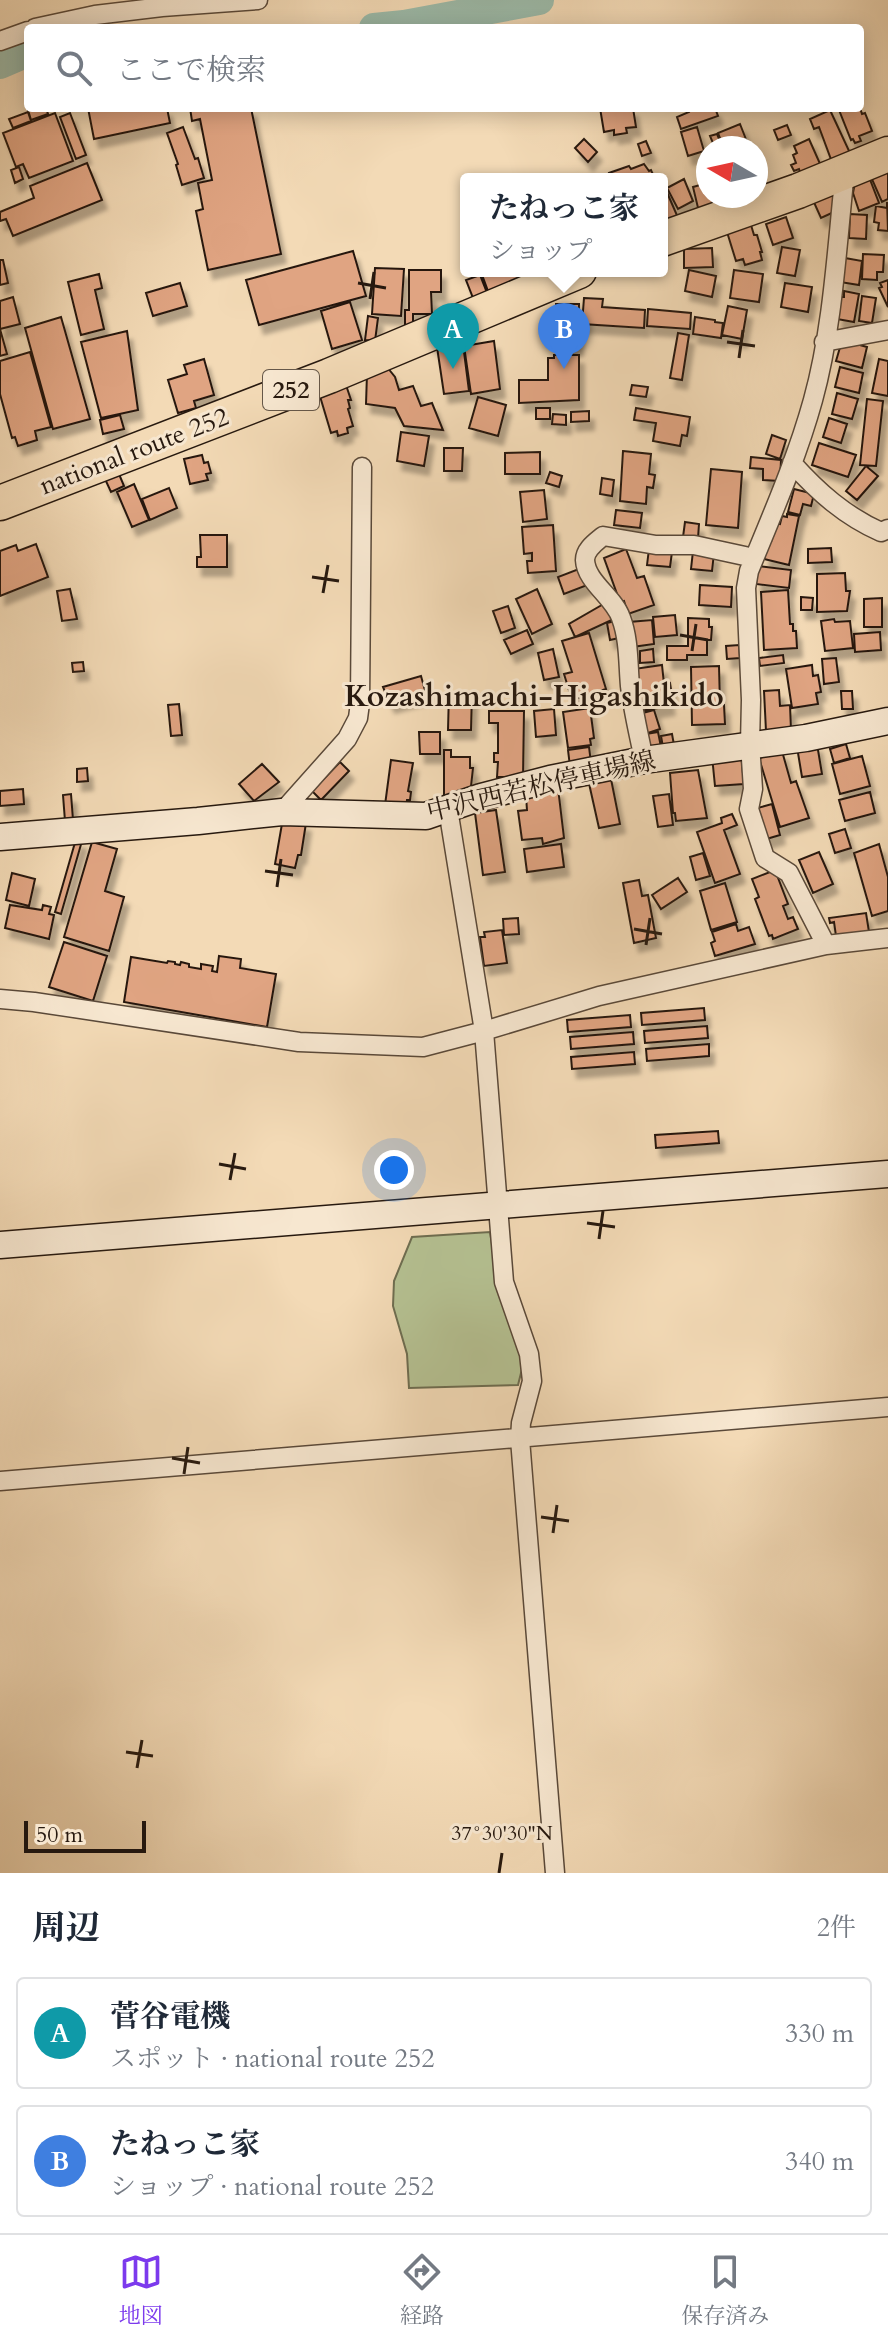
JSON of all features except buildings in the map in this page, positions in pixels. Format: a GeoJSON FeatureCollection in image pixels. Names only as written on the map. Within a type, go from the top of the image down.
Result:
{"type":"FeatureCollection","features":[{"type":"Feature","properties":{"kind":"highway"},"geometry":{"type":"LineString","coordinates":[[668,237],[798,191],[888,154]]}},
{"type":"Feature","properties":{"kind":"highway","name":"national route 252"},"geometry":{"type":"LineString","coordinates":[[0,503],[329,376],[565,277]]}},
{"type":"Feature","properties":{"kind":"main road","name":"中沢西若松停車場線"},"geometry":{"type":"LineString","coordinates":[[0,837],[282,812],[426,816],[481,797],[550,779],[644,760],[806,738],[888,721]]}},
{"type":"Feature","properties":{"kind":"main road"},"geometry":{"type":"LineString","coordinates":[[0,1245],[888,1174]]}},
{"type":"Feature","properties":{"kind":"street"},"geometry":{"type":"LineString","coordinates":[[53,24],[149,8],[258,0]]}},
{"type":"Feature","properties":{"kind":"street"},"geometry":{"type":"LineString","coordinates":[[0,41],[24,32]]}},
{"type":"Feature","properties":{"kind":"street"},"geometry":{"type":"LineString","coordinates":[[826,945],[789,873],[765,858],[749,809],[753,789],[746,588],[749,571],[792,463],[813,399],[824,342],[845,171]]}},
{"type":"Feature","properties":{"kind":"street"},"geometry":{"type":"LineString","coordinates":[[824,342],[888,330]]}},
{"type":"Feature","properties":{"kind":"street"},"geometry":{"type":"LineString","coordinates":[[792,463],[818,491],[861,523],[881,532],[888,529]]}},
{"type":"Feature","properties":{"kind":"street"},"geometry":{"type":"LineString","coordinates":[[282,812],[347,739],[358,718],[362,467]]}},
{"type":"Feature","properties":{"kind":"street"},"geometry":{"type":"LineString","coordinates":[[644,760],[634,713],[623,622],[619,611],[592,578],[585,555],[603,536],[656,545],[694,545],[754,558]]}},
{"type":"Feature","properties":{"kind":"street"},"geometry":{"type":"LineString","coordinates":[[448,809],[484,1031],[504,1282],[529,1354],[532,1381],[520,1439],[555,1873]]}},
{"type":"Feature","properties":{"kind":"street"},"geometry":{"type":"LineString","coordinates":[[0,999],[299,1042],[423,1047],[599,996],[826,945],[888,938]]}},
{"type":"Feature","properties":{"kind":"street"},"geometry":{"type":"LineString","coordinates":[[0,1481],[888,1407]]}},
{"type":"Feature","properties":{"kind":"green space"},"geometry":{"type":"Polygon","coordinates":[[[490,1232],[499,1289],[523,1365],[518,1385],[409,1388],[407,1354],[393,1306],[394,1281],[412,1237],[490,1232]]]}},
{"type":"Feature","properties":{"kind":"waterway"},"geometry":{"type":"LineString","coordinates":[[409,24],[539,0]]}},
{"type":"Feature","properties":{"kind":"waterway"},"geometry":{"type":"LineString","coordinates":[[0,64],[24,54]]}},
{"type":"Feature","properties":{"kind":"place","name":"菅谷電機"},"geometry":{"type":"Point","coordinates":[453,369]}},
{"type":"Feature","properties":{"kind":"place","name":"たねっこ家"},"geometry":{"type":"Point","coordinates":[564,369]}},
{"type":"Feature","properties":{"kind":"district","name":"Kozashimachi-Higashikido"},"geometry":{"type":"Point","coordinates":[534,696]}}]}
